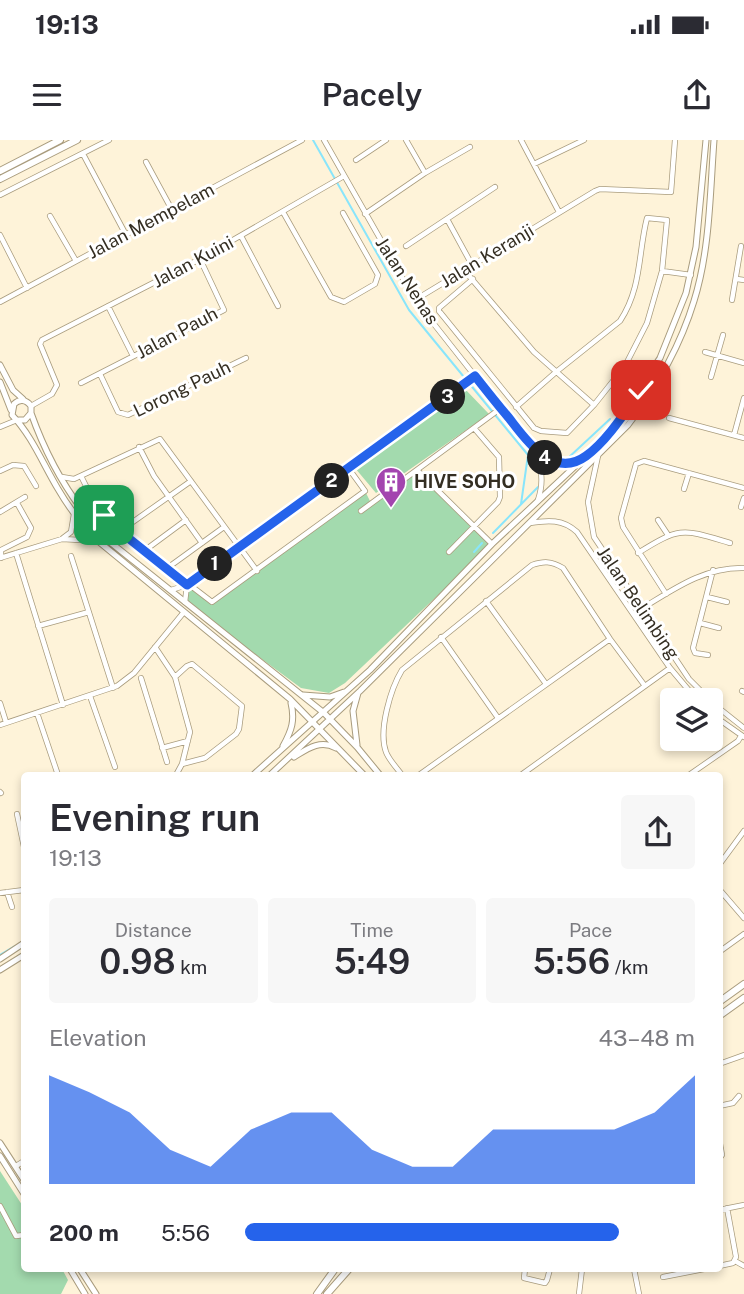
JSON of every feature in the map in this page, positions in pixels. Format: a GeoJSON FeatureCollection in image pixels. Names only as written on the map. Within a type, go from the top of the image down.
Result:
{"type":"FeatureCollection","features":[{"type":"Feature","properties":{"kind":"main road"},"geometry":{"type":"LineString","coordinates":[[0,171],[60,140]]}},
{"type":"Feature","properties":{"kind":"main road"},"geometry":{"type":"LineString","coordinates":[[0,179],[77,140]]}},
{"type":"Feature","properties":{"kind":"main road"},"geometry":{"type":"LineString","coordinates":[[257,772],[350,689],[492,544],[586,456],[620,419],[641,390],[660,358],[681,309],[691,275],[706,140]]}},
{"type":"Feature","properties":{"kind":"main road"},"geometry":{"type":"LineString","coordinates":[[274,772],[360,691],[530,523],[628,425],[653,393],[670,361],[695,300],[705,244],[714,140]]}},
{"type":"Feature","properties":{"kind":"main road"},"geometry":{"type":"LineString","coordinates":[[0,365],[13,390],[31,406],[62,477],[88,520],[110,542],[331,719],[378,772]]}},
{"type":"Feature","properties":{"kind":"main road"},"geometry":{"type":"LineString","coordinates":[[0,382],[11,410],[74,514],[97,541],[290,699],[361,772]]}},
{"type":"Feature","properties":{"kind":"main road"},"geometry":{"type":"LineString","coordinates":[[11,410],[16,402],[25,401]]}},
{"type":"Feature","properties":{"kind":"main road"},"geometry":{"type":"LineString","coordinates":[[18,420],[25,420],[32,413]]}},
{"type":"Feature","properties":{"kind":"main road"},"geometry":{"type":"LineString","coordinates":[[293,688],[303,695],[316,697],[330,697],[350,689]]}},
{"type":"Feature","properties":{"kind":"main road"},"geometry":{"type":"LineString","coordinates":[[357,747],[354,711],[360,691]]}},
{"type":"Feature","properties":{"kind":"main road"},"geometry":{"type":"LineString","coordinates":[[280,752],[293,727],[294,715],[290,699]]}},
{"type":"Feature","properties":{"kind":"main road"},"geometry":{"type":"LineString","coordinates":[[283,764],[308,747],[318,745],[330,744],[345,753]]}},
{"type":"Feature","properties":{"kind":"main road"},"geometry":{"type":"LineString","coordinates":[[0,959],[21,945]]}},
{"type":"Feature","properties":{"kind":"main road"},"geometry":{"type":"LineString","coordinates":[[0,970],[21,957]]}},
{"type":"Feature","properties":{"kind":"main road"},"geometry":{"type":"LineString","coordinates":[[723,999],[744,984]]}},
{"type":"Feature","properties":{"kind":"main road"},"geometry":{"type":"LineString","coordinates":[[723,1013],[744,998]]}},
{"type":"Feature","properties":{"kind":"main road"},"geometry":{"type":"LineString","coordinates":[[0,1143],[21,1175]]}},
{"type":"Feature","properties":{"kind":"main road"},"geometry":{"type":"LineString","coordinates":[[0,1156],[7,1163],[16,1166]]}},
{"type":"Feature","properties":{"kind":"main road"},"geometry":{"type":"LineString","coordinates":[[0,1156],[21,1188]]}},
{"type":"Feature","properties":{"kind":"main road"},"geometry":{"type":"LineString","coordinates":[[16,1166],[14,1175],[21,1188]]}},
{"type":"Feature","properties":{"kind":"main road"},"geometry":{"type":"LineString","coordinates":[[72,1272],[85,1294]]}},
{"type":"Feature","properties":{"kind":"main road"},"geometry":{"type":"LineString","coordinates":[[82,1272],[96,1294]]}},
{"type":"Feature","properties":{"kind":"main road"},"geometry":{"type":"LineString","coordinates":[[317,1294],[333,1272]]}},
{"type":"Feature","properties":{"kind":"main road"},"geometry":{"type":"LineString","coordinates":[[327,1294],[346,1272]]}},
{"type":"Feature","properties":{"kind":"street"},"geometry":{"type":"LineString","coordinates":[[0,195],[109,140]]}},
{"type":"Feature","properties":{"kind":"street","name":"Jalan Mempelam"},"geometry":{"type":"LineString","coordinates":[[0,302],[302,140]]}},
{"type":"Feature","properties":{"kind":"street","name":"Jalan Nenas"},"geometry":{"type":"LineString","coordinates":[[324,140],[342,177],[415,300],[473,378],[486,389],[498,410],[543,457],[557,462],[574,462],[586,456]]}},
{"type":"Feature","properties":{"kind":"street"},"geometry":{"type":"LineString","coordinates":[[356,160],[386,140]]}},
{"type":"Feature","properties":{"kind":"street"},"geometry":{"type":"LineString","coordinates":[[406,140],[425,173]]}},
{"type":"Feature","properties":{"kind":"street"},"geometry":{"type":"LineString","coordinates":[[521,140],[559,212]]}},
{"type":"Feature","properties":{"kind":"street"},"geometry":{"type":"LineString","coordinates":[[534,164],[584,140]]}},
{"type":"Feature","properties":{"kind":"street","name":"Jalan Keranji"},"geometry":{"type":"LineString","coordinates":[[415,300],[600,189],[671,191],[675,140]]}},
{"type":"Feature","properties":{"kind":"street"},"geometry":{"type":"LineString","coordinates":[[365,215],[425,173],[470,147]]}},
{"type":"Feature","properties":{"kind":"street"},"geometry":{"type":"LineString","coordinates":[[83,154],[126,235]]}},
{"type":"Feature","properties":{"kind":"street"},"geometry":{"type":"LineString","coordinates":[[146,162],[172,210]]}},
{"type":"Feature","properties":{"kind":"street","name":"Jalan Kuini"},"geometry":{"type":"LineString","coordinates":[[31,406],[52,394],[57,385],[40,344],[42,340],[200,259],[342,177]]}},
{"type":"Feature","properties":{"kind":"street"},"geometry":{"type":"LineString","coordinates":[[406,246],[495,187]]}},
{"type":"Feature","properties":{"kind":"street"},"geometry":{"type":"LineString","coordinates":[[283,212],[331,297],[344,302],[375,284],[379,275],[343,213]]}},
{"type":"Feature","properties":{"kind":"street"},"geometry":{"type":"LineString","coordinates":[[50,216],[76,261]]}},
{"type":"Feature","properties":{"kind":"street"},"geometry":{"type":"LineString","coordinates":[[473,279],[439,308],[445,319],[494,381],[516,407],[537,430],[567,433],[625,366],[647,323],[663,271],[668,222],[649,216],[645,221],[640,266],[626,311],[611,329],[516,407]]}},
{"type":"Feature","properties":{"kind":"street"},"geometry":{"type":"LineString","coordinates":[[447,219],[472,265]]}},
{"type":"Feature","properties":{"kind":"street"},"geometry":{"type":"LineString","coordinates":[[0,235],[27,288]]}},
{"type":"Feature","properties":{"kind":"street"},"geometry":{"type":"LineString","coordinates":[[241,236],[278,306]]}},
{"type":"Feature","properties":{"kind":"street"},"geometry":{"type":"LineString","coordinates":[[732,300],[741,246]]}},
{"type":"Feature","properties":{"kind":"street","name":"Jalan Pauh"},"geometry":{"type":"LineString","coordinates":[[81,383],[224,310],[200,259]]}},
{"type":"Feature","properties":{"kind":"street"},"geometry":{"type":"LineString","coordinates":[[464,270],[534,352],[594,405]]}},
{"type":"Feature","properties":{"kind":"street"},"geometry":{"type":"LineString","coordinates":[[663,271],[691,275]]}},
{"type":"Feature","properties":{"kind":"street"},"geometry":{"type":"LineString","coordinates":[[737,279],[744,280]]}},
{"type":"Feature","properties":{"kind":"street"},"geometry":{"type":"LineString","coordinates":[[108,306],[133,356]]}},
{"type":"Feature","properties":{"kind":"street"},"geometry":{"type":"LineString","coordinates":[[436,326],[445,319]]}},
{"type":"Feature","properties":{"kind":"street"},"geometry":{"type":"LineString","coordinates":[[711,377],[723,335]]}},
{"type":"Feature","properties":{"kind":"street"},"geometry":{"type":"LineString","coordinates":[[705,352],[744,363]]}},
{"type":"Feature","properties":{"kind":"street","name":"Lorong Pauh"},"geometry":{"type":"LineString","coordinates":[[100,374],[118,412],[128,415],[246,358]]}},
{"type":"Feature","properties":{"kind":"street"},"geometry":{"type":"LineString","coordinates":[[625,366],[639,379],[641,390]]}},
{"type":"Feature","properties":{"kind":"street"},"geometry":{"type":"LineString","coordinates":[[170,590],[187,585],[473,378]]}},
{"type":"Feature","properties":{"kind":"street"},"geometry":{"type":"LineString","coordinates":[[486,389],[494,381]]}},
{"type":"Feature","properties":{"kind":"street"},"geometry":{"type":"LineString","coordinates":[[734,435],[743,402]]}},
{"type":"Feature","properties":{"kind":"street"},"geometry":{"type":"LineString","coordinates":[[1,426],[11,410]]}},
{"type":"Feature","properties":{"kind":"street"},"geometry":{"type":"LineString","coordinates":[[361,511],[498,410]]}},
{"type":"Feature","properties":{"kind":"street"},"geometry":{"type":"LineString","coordinates":[[669,418],[744,438]]}},
{"type":"Feature","properties":{"kind":"street"},"geometry":{"type":"LineString","coordinates":[[1,426],[18,420]]}},
{"type":"Feature","properties":{"kind":"street"},"geometry":{"type":"LineString","coordinates":[[449,552],[500,500],[499,457],[474,428]]}},
{"type":"Feature","properties":{"kind":"street"},"geometry":{"type":"LineString","coordinates":[[62,477],[74,479],[139,447],[161,440],[257,571]]}},
{"type":"Feature","properties":{"kind":"street"},"geometry":{"type":"LineString","coordinates":[[139,447],[150,470],[202,543]]}},
{"type":"Feature","properties":{"kind":"street","name":"Jalan Nenas"},"geometry":{"type":"LineString","coordinates":[[531,447],[541,467],[538,500]]}},
{"type":"Feature","properties":{"kind":"street","name":"Jalan Belimbing"},"geometry":{"type":"LineString","coordinates":[[598,455],[588,502],[594,537],[641,609],[699,688]]}},
{"type":"Feature","properties":{"kind":"street"},"geometry":{"type":"LineString","coordinates":[[666,594],[626,535],[621,518],[636,464],[644,461],[744,488]]}},
{"type":"Feature","properties":{"kind":"street"},"geometry":{"type":"LineString","coordinates":[[0,471],[13,465],[24,466],[36,486]]}},
{"type":"Feature","properties":{"kind":"street"},"geometry":{"type":"LineString","coordinates":[[81,476],[92,498],[120,531],[212,603],[365,491],[349,469]]}},
{"type":"Feature","properties":{"kind":"street"},"geometry":{"type":"LineString","coordinates":[[417,470],[492,544]]}},
{"type":"Feature","properties":{"kind":"street"},"geometry":{"type":"LineString","coordinates":[[684,489],[689,473]]}},
{"type":"Feature","properties":{"kind":"street"},"geometry":{"type":"LineString","coordinates":[[70,493],[74,479]]}},
{"type":"Feature","properties":{"kind":"street"},"geometry":{"type":"LineString","coordinates":[[120,531],[191,481]]}},
{"type":"Feature","properties":{"kind":"street"},"geometry":{"type":"LineString","coordinates":[[0,512],[25,497]]}},
{"type":"Feature","properties":{"kind":"street"},"geometry":{"type":"LineString","coordinates":[[741,507],[744,498]]}},
{"type":"Feature","properties":{"kind":"street"},"geometry":{"type":"LineString","coordinates":[[17,503],[32,528],[27,537],[1,550],[1,558],[62,539],[97,541]]}},
{"type":"Feature","properties":{"kind":"street"},"geometry":{"type":"LineString","coordinates":[[62,539],[71,532],[74,514]]}},
{"type":"Feature","properties":{"kind":"street"},"geometry":{"type":"LineString","coordinates":[[144,551],[186,520]]}},
{"type":"Feature","properties":{"kind":"street","name":"Jalan Belimbing"},"geometry":{"type":"LineString","coordinates":[[530,523],[550,520],[561,522],[577,532],[670,668],[687,688]]}},
{"type":"Feature","properties":{"kind":"street"},"geometry":{"type":"LineString","coordinates":[[658,520],[668,535]]}},
{"type":"Feature","properties":{"kind":"street"},"geometry":{"type":"LineString","coordinates":[[166,569],[224,527]]}},
{"type":"Feature","properties":{"kind":"street"},"geometry":{"type":"LineString","coordinates":[[638,553],[668,535],[689,532],[730,543]]}},
{"type":"Feature","properties":{"kind":"street"},"geometry":{"type":"LineString","coordinates":[[16,553],[63,705]]}},
{"type":"Feature","properties":{"kind":"street"},"geometry":{"type":"LineString","coordinates":[[71,556],[113,688]]}},
{"type":"Feature","properties":{"kind":"street"},"geometry":{"type":"LineString","coordinates":[[400,772],[385,751],[387,707],[391,687],[402,670],[532,565],[543,561],[563,568],[645,686]]}},
{"type":"Feature","properties":{"kind":"street"},"geometry":{"type":"LineString","coordinates":[[641,609],[690,579],[713,570],[744,568]]}},
{"type":"Feature","properties":{"kind":"street"},"geometry":{"type":"LineString","coordinates":[[708,655],[693,651],[713,570]]}},
{"type":"Feature","properties":{"kind":"street"},"geometry":{"type":"LineString","coordinates":[[185,602],[187,585]]}},
{"type":"Feature","properties":{"kind":"street"},"geometry":{"type":"LineString","coordinates":[[707,597],[727,602]]}},
{"type":"Feature","properties":{"kind":"street"},"geometry":{"type":"LineString","coordinates":[[486,601],[546,684]]}},
{"type":"Feature","properties":{"kind":"street"},"geometry":{"type":"LineString","coordinates":[[38,626],[89,612]]}},
{"type":"Feature","properties":{"kind":"street"},"geometry":{"type":"LineString","coordinates":[[0,703],[3,724],[113,688],[134,673],[184,612]]}},
{"type":"Feature","properties":{"kind":"street"},"geometry":{"type":"LineString","coordinates":[[700,623],[719,628]]}},
{"type":"Feature","properties":{"kind":"street"},"geometry":{"type":"LineString","coordinates":[[441,637],[498,718]]}},
{"type":"Feature","properties":{"kind":"street"},"geometry":{"type":"LineString","coordinates":[[423,772],[610,639]]}},
{"type":"Feature","properties":{"kind":"street"},"geometry":{"type":"LineString","coordinates":[[155,647],[175,677],[190,732],[178,772]]}},
{"type":"Feature","properties":{"kind":"street"},"geometry":{"type":"LineString","coordinates":[[175,677],[192,664],[242,706],[236,733],[205,758],[182,764]]}},
{"type":"Feature","properties":{"kind":"street"},"geometry":{"type":"LineString","coordinates":[[525,772],[670,668]]}},
{"type":"Feature","properties":{"kind":"street"},"geometry":{"type":"LineString","coordinates":[[141,678],[167,762]]}},
{"type":"Feature","properties":{"kind":"street"},"geometry":{"type":"LineString","coordinates":[[90,696],[115,767]]}},
{"type":"Feature","properties":{"kind":"street","name":"Jalan Belimbing"},"geometry":{"type":"LineString","coordinates":[[723,711],[744,728]]}},
{"type":"Feature","properties":{"kind":"street"},"geometry":{"type":"LineString","coordinates":[[37,713],[57,772]]}},
{"type":"Feature","properties":{"kind":"street"},"geometry":{"type":"LineString","coordinates":[[693,772],[742,737],[723,723]]}},
{"type":"Feature","properties":{"kind":"street"},"geometry":{"type":"LineString","coordinates":[[162,748],[189,741]]}},
{"type":"Feature","properties":{"kind":"street"},"geometry":{"type":"LineString","coordinates":[[17,814],[21,833]]}},
{"type":"Feature","properties":{"kind":"street"},"geometry":{"type":"LineString","coordinates":[[723,860],[744,831]]}},
{"type":"Feature","properties":{"kind":"street"},"geometry":{"type":"LineString","coordinates":[[0,893],[21,890]]}},
{"type":"Feature","properties":{"kind":"street"},"geometry":{"type":"LineString","coordinates":[[7,892],[12,907]]}},
{"type":"Feature","properties":{"kind":"street"},"geometry":{"type":"LineString","coordinates":[[723,894],[744,918]]}},
{"type":"Feature","properties":{"kind":"street"},"geometry":{"type":"LineString","coordinates":[[723,949],[744,934]]}},
{"type":"Feature","properties":{"kind":"street"},"geometry":{"type":"LineString","coordinates":[[723,1063],[744,1055]]}},
{"type":"Feature","properties":{"kind":"street"},"geometry":{"type":"LineString","coordinates":[[723,1106],[733,1103],[739,1096]]}},
{"type":"Feature","properties":{"kind":"street"},"geometry":{"type":"LineString","coordinates":[[16,1166],[21,1163]]}},
{"type":"Feature","properties":{"kind":"street"},"geometry":{"type":"LineString","coordinates":[[723,1209],[744,1205]]}},
{"type":"Feature","properties":{"kind":"street"},"geometry":{"type":"LineString","coordinates":[[0,1206],[16,1236],[21,1235]]}},
{"type":"Feature","properties":{"kind":"street"},"geometry":{"type":"LineString","coordinates":[[727,1208],[735,1261]]}},
{"type":"Feature","properties":{"kind":"street"},"geometry":{"type":"LineString","coordinates":[[723,1265],[735,1261],[744,1266]]}},
{"type":"Feature","properties":{"kind":"street"},"geometry":{"type":"LineString","coordinates":[[525,1272],[524,1278],[545,1283],[549,1272]]}},
{"type":"Feature","properties":{"kind":"street"},"geometry":{"type":"LineString","coordinates":[[579,1294],[582,1272]]}},
{"type":"Feature","properties":{"kind":"street"},"geometry":{"type":"LineString","coordinates":[[635,1272],[639,1294]]}},
{"type":"Feature","properties":{"kind":"street"},"geometry":{"type":"LineString","coordinates":[[663,1277],[689,1272]]}},
{"type":"Feature","properties":{"kind":"green space"},"geometry":{"type":"Polygon","coordinates":[[[464,388],[489,414],[376,493],[355,468],[464,388]]]}},
{"type":"Feature","properties":{"kind":"green space"},"geometry":{"type":"Polygon","coordinates":[[[417,470],[492,544],[345,683],[329,693],[301,688],[185,602],[187,585],[210,602],[365,491],[371,503],[417,470]]]}},
{"type":"Feature","properties":{"kind":"green space"},"geometry":{"type":"Polygon","coordinates":[[[0,1171],[21,1203],[21,1272],[64,1272],[68,1280],[61,1294],[0,1294],[0,1171]]]}},
{"type":"Feature","properties":{"kind":"waterway"},"geometry":{"type":"LineString","coordinates":[[313,140],[409,310],[528,455],[521,504]]}},
{"type":"Feature","properties":{"kind":"waterway"},"geometry":{"type":"LineString","coordinates":[[567,459],[610,419]]}},
{"type":"Feature","properties":{"kind":"waterway"},"geometry":{"type":"LineString","coordinates":[[493,533],[538,487]]}},
{"type":"Feature","properties":{"kind":"waterway"},"geometry":{"type":"LineString","coordinates":[[474,552],[482,543]]}},
{"type":"Feature","properties":{"kind":"waterway"},"geometry":{"type":"LineString","coordinates":[[0,955],[15,946]]}},
{"type":"Feature","properties":{"kind":"place","name":"HIVE SOHO"},"geometry":{"type":"Point","coordinates":[391,509]}},
{"type":"Feature","properties":{"kind":"route"},"geometry":{"type":"LineString","coordinates":[[104,515],[122,533],[187,585],[475,376],[531,447],[543,457],[557,462],[574,462],[586,456],[620,419],[641,390]]}}]}
